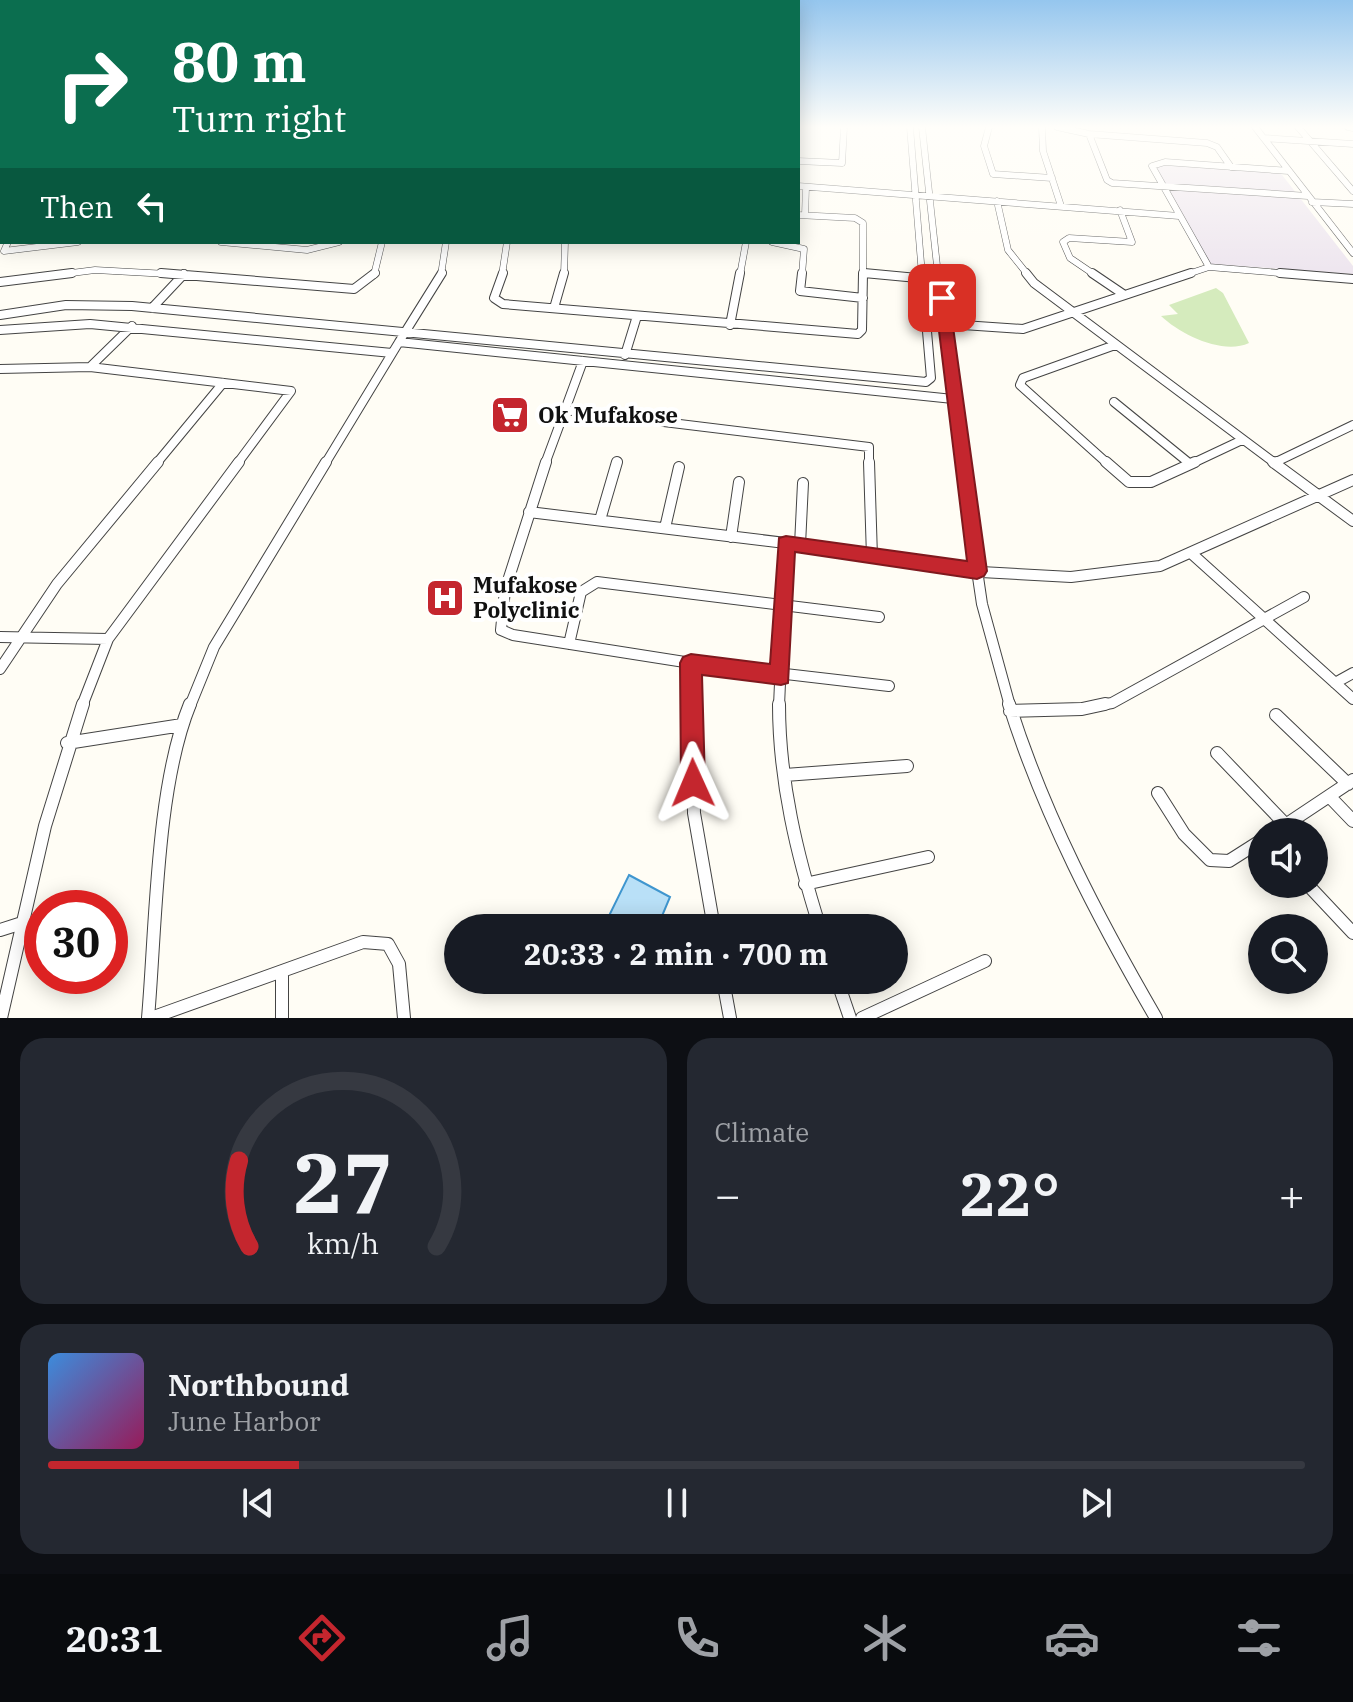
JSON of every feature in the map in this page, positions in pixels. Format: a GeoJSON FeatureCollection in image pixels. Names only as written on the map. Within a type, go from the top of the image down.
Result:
{"type":"FeatureCollection","features":[{"type":"Feature","properties":{"kind":"street"},"geometry":{"type":"LineString","coordinates":[[401,338],[926,382],[931,378],[915,175]]}},
{"type":"Feature","properties":{"kind":"street"},"geometry":{"type":"LineString","coordinates":[[928,175],[953,399],[977,571],[985,617],[1010,711],[1066,853],[1156,1018]]}},
{"type":"Feature","properties":{"kind":"street"},"geometry":{"type":"LineString","coordinates":[[1000,175],[1052,178]]}},
{"type":"Feature","properties":{"kind":"street"},"geometry":{"type":"LineString","coordinates":[[1051,175],[1061,206]]}},
{"type":"Feature","properties":{"kind":"street"},"geometry":{"type":"LineString","coordinates":[[1105,175],[1108,182],[1353,204]]}},
{"type":"Feature","properties":{"kind":"street"},"geometry":{"type":"LineString","coordinates":[[1157,175],[1209,267]]}},
{"type":"Feature","properties":{"kind":"street"},"geometry":{"type":"LineString","coordinates":[[1292,175],[1353,253]]}},
{"type":"Feature","properties":{"kind":"street"},"geometry":{"type":"LineString","coordinates":[[1349,181],[1353,191]]}},
{"type":"Feature","properties":{"kind":"street"},"geometry":{"type":"LineString","coordinates":[[507,244],[496,300],[854,335],[862,330],[864,273],[861,221],[802,215],[802,187],[1179,216]]}},
{"type":"Feature","properties":{"kind":"street"},"geometry":{"type":"LineString","coordinates":[[997,201],[1012,257],[1034,283],[1353,521]]}},
{"type":"Feature","properties":{"kind":"street"},"geometry":{"type":"LineString","coordinates":[[1120,210],[1132,242],[1069,238],[1063,242],[1070,258],[1123,294]]}},
{"type":"Feature","properties":{"kind":"street"},"geometry":{"type":"LineString","coordinates":[[0,260],[7,244]]}},
{"type":"Feature","properties":{"kind":"street"},"geometry":{"type":"LineString","coordinates":[[4,251],[62,244]]}},
{"type":"Feature","properties":{"kind":"street"},"geometry":{"type":"LineString","coordinates":[[270,244],[311,249],[323,244]]}},
{"type":"Feature","properties":{"kind":"street"},"geometry":{"type":"LineString","coordinates":[[0,282],[95,270],[184,274],[354,289],[366,286],[383,261],[382,244]]}},
{"type":"Feature","properties":{"kind":"street"},"geometry":{"type":"LineString","coordinates":[[404,1018],[399,964],[388,944],[363,942],[282,974],[149,1018],[165,821],[182,725],[214,647],[442,272],[448,252],[446,244]]}},
{"type":"Feature","properties":{"kind":"street"},"geometry":{"type":"LineString","coordinates":[[554,308],[565,270],[565,244]]}},
{"type":"Feature","properties":{"kind":"street"},"geometry":{"type":"LineString","coordinates":[[730,325],[746,244]]}},
{"type":"Feature","properties":{"kind":"street"},"geometry":{"type":"LineString","coordinates":[[781,244],[804,249],[800,291],[863,298]]}},
{"type":"Feature","properties":{"kind":"street"},"geometry":{"type":"LineString","coordinates":[[963,325],[1016,330],[1209,267],[1353,279]]}},
{"type":"Feature","properties":{"kind":"street"},"geometry":{"type":"LineString","coordinates":[[864,273],[941,279]]}},
{"type":"Feature","properties":{"kind":"street"},"geometry":{"type":"LineString","coordinates":[[152,308],[184,274]]}},
{"type":"Feature","properties":{"kind":"street"},"geometry":{"type":"LineString","coordinates":[[0,315],[66,305],[152,308],[583,361],[953,399]]}},
{"type":"Feature","properties":{"kind":"street"},"geometry":{"type":"LineString","coordinates":[[625,355],[637,316]]}},
{"type":"Feature","properties":{"kind":"street"},"geometry":{"type":"LineString","coordinates":[[0,330],[52,324],[132,326],[392,353]]}},
{"type":"Feature","properties":{"kind":"street"},"geometry":{"type":"LineString","coordinates":[[90,367],[132,326]]}},
{"type":"Feature","properties":{"kind":"street"},"geometry":{"type":"LineString","coordinates":[[1115,345],[1023,378],[1020,385],[1129,482],[1151,482],[1242,440]]}},
{"type":"Feature","properties":{"kind":"street"},"geometry":{"type":"LineString","coordinates":[[583,361],[529,512],[498,624],[506,634],[781,676],[889,686]]}},
{"type":"Feature","properties":{"kind":"street"},"geometry":{"type":"LineString","coordinates":[[0,369],[90,367],[291,391],[108,639],[67,743],[19,924],[1,1018]]}},
{"type":"Feature","properties":{"kind":"street"},"geometry":{"type":"LineString","coordinates":[[0,669],[57,584],[223,383]]}},
{"type":"Feature","properties":{"kind":"street"},"geometry":{"type":"LineString","coordinates":[[1114,402],[1189,463]]}},
{"type":"Feature","properties":{"kind":"street"},"geometry":{"type":"LineString","coordinates":[[565,410],[869,447],[872,557]]}},
{"type":"Feature","properties":{"kind":"street"},"geometry":{"type":"LineString","coordinates":[[1274,463],[1353,425]]}},
{"type":"Feature","properties":{"kind":"street"},"geometry":{"type":"LineString","coordinates":[[600,520],[617,461]]}},
{"type":"Feature","properties":{"kind":"street"},"geometry":{"type":"LineString","coordinates":[[665,528],[679,467]]}},
{"type":"Feature","properties":{"kind":"street"},"geometry":{"type":"LineString","coordinates":[[529,512],[800,545],[977,571],[1083,576],[1129,573],[1191,553],[1353,480]]}},
{"type":"Feature","properties":{"kind":"street"},"geometry":{"type":"LineString","coordinates":[[731,537],[739,482]]}},
{"type":"Feature","properties":{"kind":"street"},"geometry":{"type":"LineString","coordinates":[[800,545],[803,483]]}},
{"type":"Feature","properties":{"kind":"street"},"geometry":{"type":"LineString","coordinates":[[786,544],[779,712],[785,775],[805,884],[815,914]]}},
{"type":"Feature","properties":{"kind":"street"},"geometry":{"type":"LineString","coordinates":[[1191,553],[1353,699]]}},
{"type":"Feature","properties":{"kind":"street"},"geometry":{"type":"LineString","coordinates":[[569,644],[581,592],[597,582],[879,617]]}},
{"type":"Feature","properties":{"kind":"street"},"geometry":{"type":"LineString","coordinates":[[1010,711],[1082,709],[1112,703],[1266,621],[1304,597]]}},
{"type":"Feature","properties":{"kind":"street"},"geometry":{"type":"LineString","coordinates":[[0,637],[108,639]]}},
{"type":"Feature","properties":{"kind":"street"},"geometry":{"type":"LineString","coordinates":[[691,663],[694,813],[712,914]]}},
{"type":"Feature","properties":{"kind":"street"},"geometry":{"type":"LineString","coordinates":[[1335,683],[1353,673]]}},
{"type":"Feature","properties":{"kind":"street"},"geometry":{"type":"LineString","coordinates":[[1276,715],[1350,782],[1295,818]]}},
{"type":"Feature","properties":{"kind":"street"},"geometry":{"type":"LineString","coordinates":[[67,743],[182,725]]}},
{"type":"Feature","properties":{"kind":"street"},"geometry":{"type":"LineString","coordinates":[[1217,753],[1272,818]]}},
{"type":"Feature","properties":{"kind":"street"},"geometry":{"type":"LineString","coordinates":[[785,775],[907,766]]}},
{"type":"Feature","properties":{"kind":"street"},"geometry":{"type":"LineString","coordinates":[[1158,793],[1185,836],[1210,860],[1220,864],[1248,849]]}},
{"type":"Feature","properties":{"kind":"street"},"geometry":{"type":"LineString","coordinates":[[1329,796],[1353,821]]}},
{"type":"Feature","properties":{"kind":"street"},"geometry":{"type":"LineString","coordinates":[[805,884],[928,857]]}},
{"type":"Feature","properties":{"kind":"street"},"geometry":{"type":"LineString","coordinates":[[1320,898],[1353,933]]}},
{"type":"Feature","properties":{"kind":"street"},"geometry":{"type":"LineString","coordinates":[[0,930],[19,924]]}},
{"type":"Feature","properties":{"kind":"street"},"geometry":{"type":"LineString","coordinates":[[862,1018],[985,961]]}},
{"type":"Feature","properties":{"kind":"street"},"geometry":{"type":"LineString","coordinates":[[282,974],[282,1018]]}},
{"type":"Feature","properties":{"kind":"street"},"geometry":{"type":"LineString","coordinates":[[726,994],[730,1018]]}},
{"type":"Feature","properties":{"kind":"street"},"geometry":{"type":"LineString","coordinates":[[842,994],[850,1018]]}},
{"type":"Feature","properties":{"kind":"shaded area"},"geometry":{"type":"Polygon","coordinates":[[[1160,175],[1282,175],[1353,266],[1353,274],[1211,264],[1160,175]]]}},
{"type":"Feature","properties":{"kind":"green space"},"geometry":{"type":"Polygon","coordinates":[[[1216,288],[1223,293],[1249,343],[1227,347],[1215,345],[1191,336],[1161,316],[1178,314],[1169,305],[1216,288]]]}},
{"type":"Feature","properties":{"kind":"water"},"geometry":{"type":"Polygon","coordinates":[[[629,875],[670,897],[663,914],[610,914],[629,875]]]}},
{"type":"Feature","properties":{"kind":"place","name":"Ok Mufakose"},"geometry":{"type":"Point","coordinates":[510,415]}},
{"type":"Feature","properties":{"kind":"place","name":"Mufakose Polyclinic"},"geometry":{"type":"Point","coordinates":[445,598]}},
{"type":"Feature","properties":{"kind":"route"},"geometry":{"type":"LineString","coordinates":[[693,783],[691,663],[781,676],[786,544],[977,571],[942,298]]}}]}
